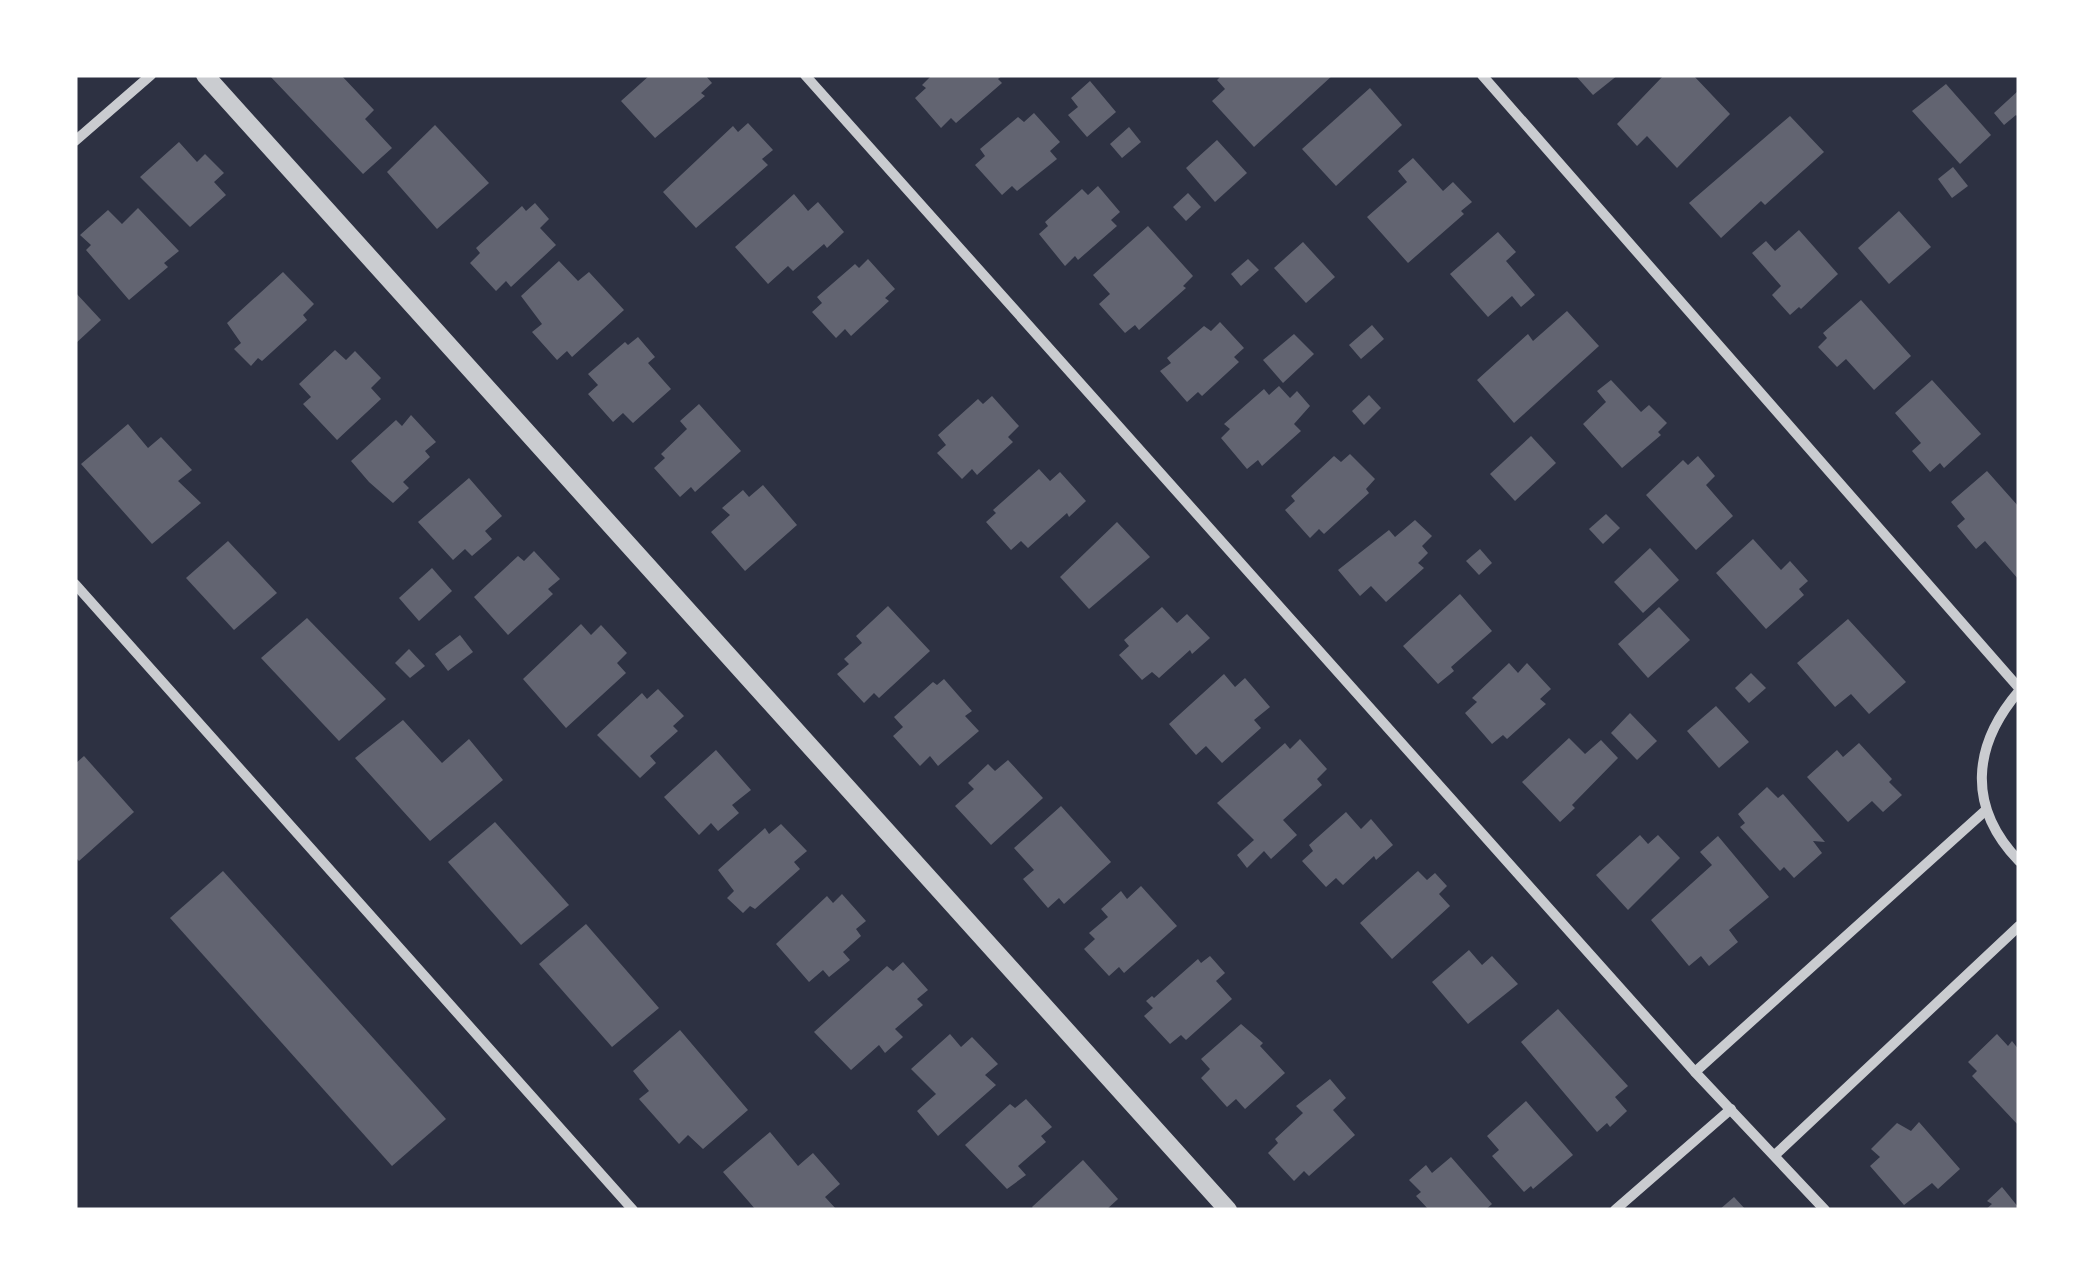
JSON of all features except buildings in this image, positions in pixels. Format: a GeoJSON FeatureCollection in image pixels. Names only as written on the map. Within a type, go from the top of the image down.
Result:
{"type":"FeatureCollection","features":[{"type":"Feature","properties":{"kind":"street"},"geometry":{"type":"LineString","coordinates":[[75,140],[151,75]]}},
{"type":"Feature","properties":{"kind":"street"},"geometry":{"type":"LineString","coordinates":[[205,75],[1228,1210]]}},
{"type":"Feature","properties":{"kind":"street"},"geometry":{"type":"LineString","coordinates":[[805,75],[1695,1072],[1825,1210]]}},
{"type":"Feature","properties":{"kind":"street"},"geometry":{"type":"LineString","coordinates":[[1482,75],[2019,689],[1999,714],[1985,745],[1980,778],[1986,810],[2002,844],[2019,862]]}},
{"type":"Feature","properties":{"kind":"street"},"geometry":{"type":"LineString","coordinates":[[75,584],[633,1210]]}},
{"type":"Feature","properties":{"kind":"street"},"geometry":{"type":"LineString","coordinates":[[1695,1072],[1986,810]]}},
{"type":"Feature","properties":{"kind":"street"},"geometry":{"type":"LineString","coordinates":[[1776,1154],[2019,926]]}},
{"type":"Feature","properties":{"kind":"street"},"geometry":{"type":"LineString","coordinates":[[1614,1210],[1732,1109]]}}]}
